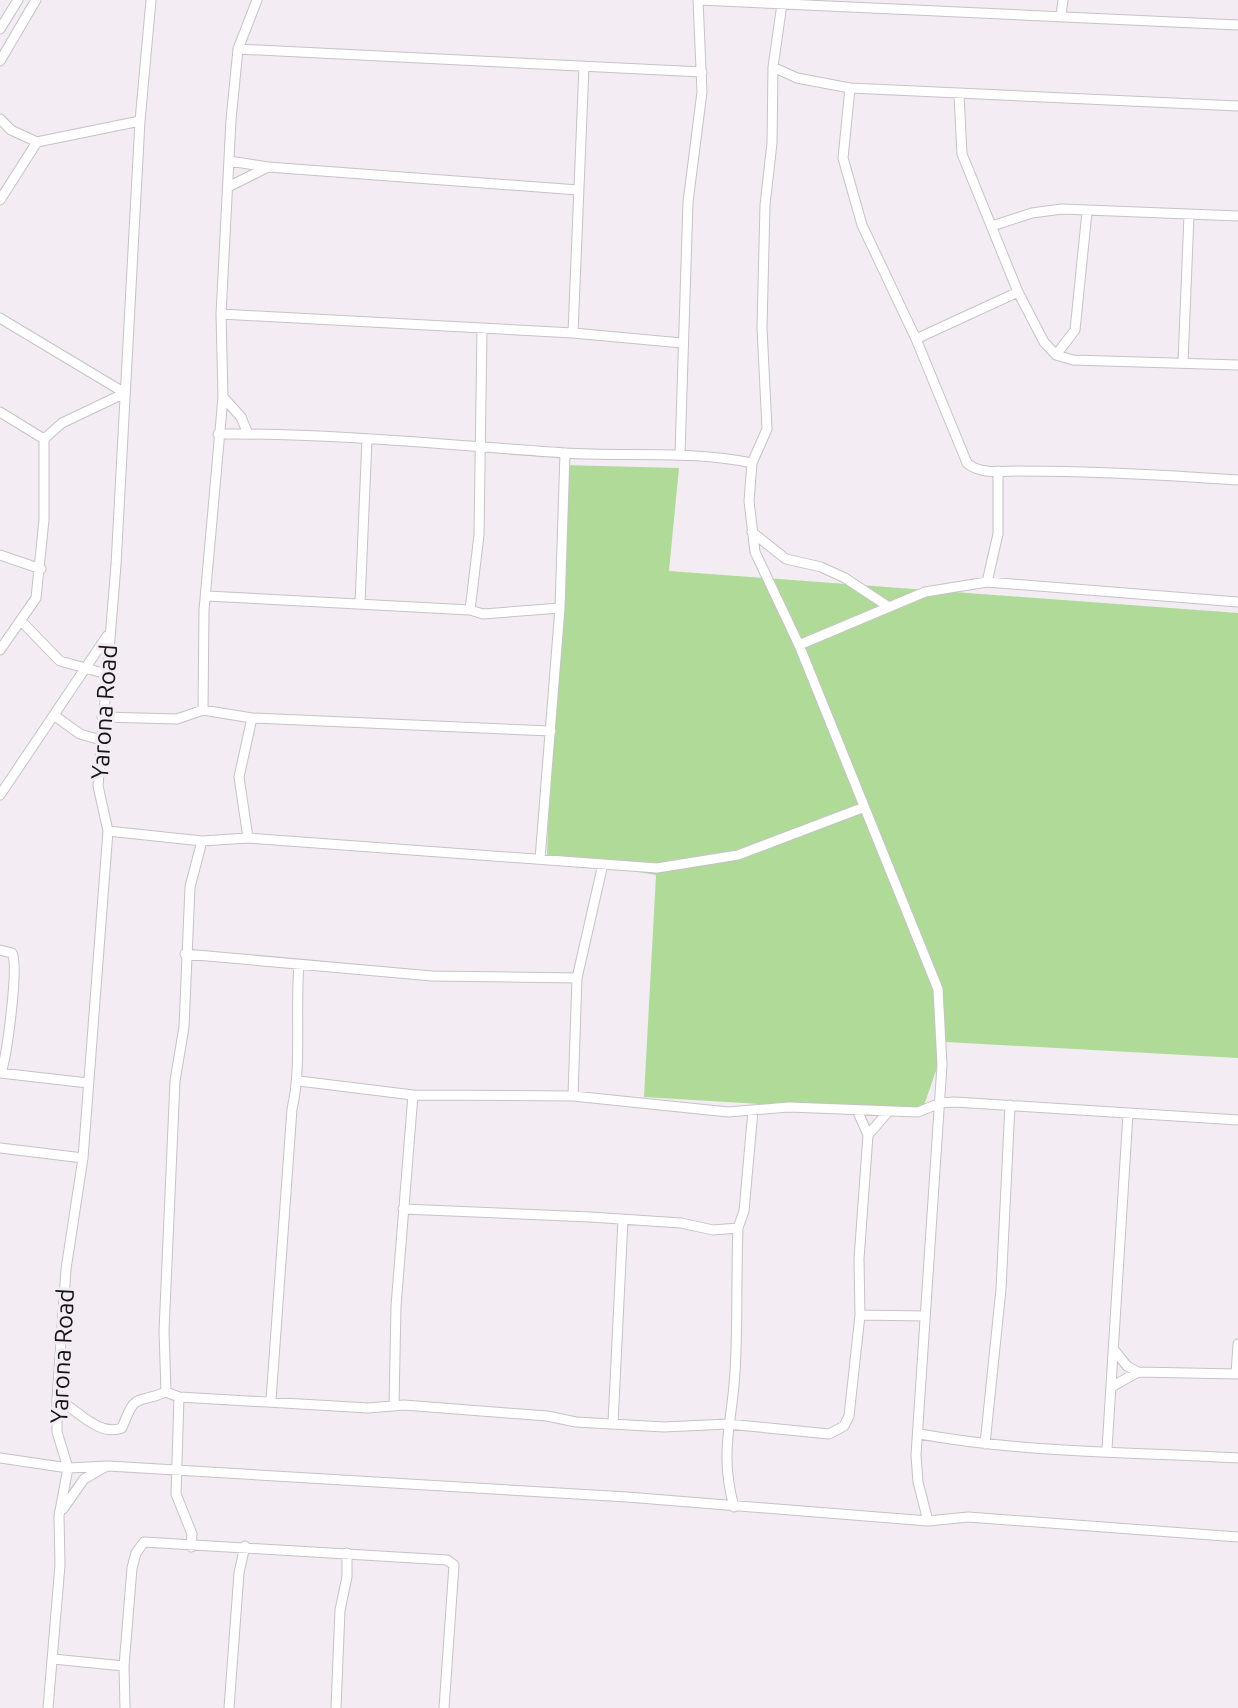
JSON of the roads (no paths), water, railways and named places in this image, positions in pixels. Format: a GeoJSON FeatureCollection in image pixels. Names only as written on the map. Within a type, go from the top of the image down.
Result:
{"type":"FeatureCollection","features":[{"type":"Feature","properties":{"kind":"street"},"geometry":{"type":"LineString","coordinates":[[18,0],[20,29]]}},
{"type":"Feature","properties":{"kind":"street"},"geometry":{"type":"LineString","coordinates":[[0,29],[18,0]]}},
{"type":"Feature","properties":{"kind":"street"},"geometry":{"type":"LineString","coordinates":[[0,61],[36,0]]}},
{"type":"Feature","properties":{"kind":"street","name":"Yarona Road"},"geometry":{"type":"LineString","coordinates":[[68,1468],[57,1432],[57,1399],[66,1269],[83,1158],[108,831],[98,786],[140,121],[151,0]]}},
{"type":"Feature","properties":{"kind":"street"},"geometry":{"type":"LineString","coordinates":[[203,710],[204,610],[223,397],[221,314],[229,161],[238,49],[257,0]]}},
{"type":"Feature","properties":{"kind":"street"},"geometry":{"type":"LineString","coordinates":[[680,454],[684,407],[682,343],[688,202],[702,72],[699,0],[1238,25]]}},
{"type":"Feature","properties":{"kind":"street"},"geometry":{"type":"LineString","coordinates":[[1061,15],[1063,0]]}},
{"type":"Feature","properties":{"kind":"street"},"geometry":{"type":"LineString","coordinates":[[782,4],[773,67],[762,328],[768,414],[767,429],[752,463],[749,501],[755,552],[799,645],[862,808],[938,989],[942,1065],[920,1434],[916,1455],[918,1482],[928,1521]]}},
{"type":"Feature","properties":{"kind":"street"},"geometry":{"type":"LineString","coordinates":[[238,49],[702,72]]}},
{"type":"Feature","properties":{"kind":"street"},"geometry":{"type":"LineString","coordinates":[[573,333],[584,66]]}},
{"type":"Feature","properties":{"kind":"street"},"geometry":{"type":"LineString","coordinates":[[773,67],[797,78],[850,88],[1238,106]]}},
{"type":"Feature","properties":{"kind":"street"},"geometry":{"type":"LineString","coordinates":[[850,88],[843,158],[862,225],[916,339],[961,455],[974,469],[1101,471],[1238,480]]}},
{"type":"Feature","properties":{"kind":"street"},"geometry":{"type":"LineString","coordinates":[[959,95],[962,154],[1018,292],[1044,342],[1056,355],[1073,360],[1238,365]]}},
{"type":"Feature","properties":{"kind":"street"},"geometry":{"type":"LineString","coordinates":[[0,119],[11,130],[37,142],[140,121]]}},
{"type":"Feature","properties":{"kind":"street"},"geometry":{"type":"LineString","coordinates":[[0,200],[37,142]]}},
{"type":"Feature","properties":{"kind":"street"},"geometry":{"type":"LineString","coordinates":[[229,161],[268,167],[578,190]]}},
{"type":"Feature","properties":{"kind":"street"},"geometry":{"type":"LineString","coordinates":[[228,187],[268,167]]}},
{"type":"Feature","properties":{"kind":"street"},"geometry":{"type":"LineString","coordinates":[[992,226],[1032,213],[1062,209],[1238,216]]}},
{"type":"Feature","properties":{"kind":"street"},"geometry":{"type":"LineString","coordinates":[[1056,355],[1075,330],[1087,212]]}},
{"type":"Feature","properties":{"kind":"street"},"geometry":{"type":"LineString","coordinates":[[1183,363],[1189,215]]}},
{"type":"Feature","properties":{"kind":"street"},"geometry":{"type":"LineString","coordinates":[[916,339],[1018,292]]}},
{"type":"Feature","properties":{"kind":"street"},"geometry":{"type":"LineString","coordinates":[[221,314],[573,333],[682,343]]}},
{"type":"Feature","properties":{"kind":"street"},"geometry":{"type":"LineString","coordinates":[[0,318],[125,393]]}},
{"type":"Feature","properties":{"kind":"street"},"geometry":{"type":"LineString","coordinates":[[470,610],[479,535],[482,329]]}},
{"type":"Feature","properties":{"kind":"street"},"geometry":{"type":"LineString","coordinates":[[0,650],[36,598],[41,569],[44,439],[62,423],[125,393]]}},
{"type":"Feature","properties":{"kind":"street"},"geometry":{"type":"LineString","coordinates":[[223,397],[241,417],[248,434]]}},
{"type":"Feature","properties":{"kind":"street"},"geometry":{"type":"LineString","coordinates":[[0,412],[44,439]]}},
{"type":"Feature","properties":{"kind":"street"},"geometry":{"type":"LineString","coordinates":[[218,434],[367,439],[481,448],[515,447],[565,453],[680,454],[752,463]]}},
{"type":"Feature","properties":{"kind":"street"},"geometry":{"type":"LineString","coordinates":[[360,603],[367,439]]}},
{"type":"Feature","properties":{"kind":"street"},"geometry":{"type":"LineString","coordinates":[[540,859],[560,608],[565,453]]}},
{"type":"Feature","properties":{"kind":"street"},"geometry":{"type":"LineString","coordinates":[[987,582],[998,534],[998,471]]}},
{"type":"Feature","properties":{"kind":"street"},"geometry":{"type":"LineString","coordinates":[[752,532],[786,559],[845,578],[889,607]]}},
{"type":"Feature","properties":{"kind":"street"},"geometry":{"type":"LineString","coordinates":[[0,555],[41,569]]}},
{"type":"Feature","properties":{"kind":"street"},"geometry":{"type":"LineString","coordinates":[[993,564],[1003,582]]}},
{"type":"Feature","properties":{"kind":"street"},"geometry":{"type":"LineString","coordinates":[[799,645],[925,592],[987,582],[1238,602]]}},
{"type":"Feature","properties":{"kind":"street"},"geometry":{"type":"LineString","coordinates":[[207,596],[470,610],[483,614],[560,608]]}},
{"type":"Feature","properties":{"kind":"street"},"geometry":{"type":"LineString","coordinates":[[22,622],[60,661],[107,674]]}},
{"type":"Feature","properties":{"kind":"street"},"geometry":{"type":"LineString","coordinates":[[0,795],[55,716],[67,691],[86,669],[109,633]]}},
{"type":"Feature","properties":{"kind":"street"},"geometry":{"type":"LineString","coordinates":[[102,717],[177,719],[203,710],[252,718],[551,731]]}},
{"type":"Feature","properties":{"kind":"street"},"geometry":{"type":"LineString","coordinates":[[55,716],[80,734],[101,740]]}},
{"type":"Feature","properties":{"kind":"street"},"geometry":{"type":"LineString","coordinates":[[248,838],[239,777],[252,718]]}},
{"type":"Feature","properties":{"kind":"street"},"geometry":{"type":"LineString","coordinates":[[108,831],[202,841],[248,838],[657,868],[710,862],[862,808]]}},
{"type":"Feature","properties":{"kind":"street"},"geometry":{"type":"LineString","coordinates":[[166,1392],[164,1331],[175,1081],[184,1027],[190,887],[202,841]]}},
{"type":"Feature","properties":{"kind":"street"},"geometry":{"type":"LineString","coordinates":[[573,1096],[577,978],[603,864]]}},
{"type":"Feature","properties":{"kind":"street"},"geometry":{"type":"LineString","coordinates":[[0,950],[12,953],[16,961],[10,993],[10,1045],[1,1073],[88,1083]]}},
{"type":"Feature","properties":{"kind":"street"},"geometry":{"type":"LineString","coordinates":[[185,954],[432,976],[577,978]]}},
{"type":"Feature","properties":{"kind":"street"},"geometry":{"type":"LineString","coordinates":[[271,1400],[292,1109],[299,1081],[295,1059],[299,965]]}},
{"type":"Feature","properties":{"kind":"street"},"geometry":{"type":"LineString","coordinates":[[299,1081],[413,1095],[573,1096],[728,1112],[789,1107],[918,1112],[940,1103],[1238,1120]]}},
{"type":"Feature","properties":{"kind":"street"},"geometry":{"type":"LineString","coordinates":[[394,1405],[403,1209],[413,1095]]}},
{"type":"Feature","properties":{"kind":"street"},"geometry":{"type":"LineString","coordinates":[[985,1444],[1001,1289],[1010,1105]]}},
{"type":"Feature","properties":{"kind":"street"},"geometry":{"type":"LineString","coordinates":[[734,1507],[725,1468],[735,1375],[738,1228],[744,1211],[753,1110]]}},
{"type":"Feature","properties":{"kind":"street"},"geometry":{"type":"LineString","coordinates":[[57,1399],[88,1421],[105,1430],[116,1431],[122,1428],[130,1407],[137,1400],[166,1392],[179,1397],[368,1408],[394,1405],[664,1427],[728,1424],[829,1434],[844,1426],[849,1416],[860,1315],[859,1259],[868,1135],[857,1110]]}},
{"type":"Feature","properties":{"kind":"street"},"geometry":{"type":"LineString","coordinates":[[868,1135],[887,1113]]}},
{"type":"Feature","properties":{"kind":"street"},"geometry":{"type":"LineString","coordinates":[[1107,1449],[1128,1114]]}},
{"type":"Feature","properties":{"kind":"street"},"geometry":{"type":"LineString","coordinates":[[0,1148],[83,1158]]}},
{"type":"Feature","properties":{"kind":"street"},"geometry":{"type":"LineString","coordinates":[[403,1209],[681,1223],[713,1230],[738,1228]]}},
{"type":"Feature","properties":{"kind":"street"},"geometry":{"type":"LineString","coordinates":[[613,1423],[623,1220]]}},
{"type":"Feature","properties":{"kind":"street"},"geometry":{"type":"LineString","coordinates":[[860,1315],[925,1316]]}},
{"type":"Feature","properties":{"kind":"street"},"geometry":{"type":"LineString","coordinates":[[1114,1350],[1127,1366],[1138,1372],[1237,1374],[1238,1344]]}},
{"type":"Feature","properties":{"kind":"street"},"geometry":{"type":"LineString","coordinates":[[1113,1386],[1138,1372]]}},
{"type":"Feature","properties":{"kind":"street"},"geometry":{"type":"LineString","coordinates":[[179,1397],[176,1494],[179,1510],[192,1534],[191,1547]]}},
{"type":"Feature","properties":{"kind":"street"},"geometry":{"type":"LineString","coordinates":[[920,1434],[1055,1451],[1107,1449],[1238,1458]]}},
{"type":"Feature","properties":{"kind":"street"},"geometry":{"type":"LineString","coordinates":[[0,1458],[68,1468],[108,1466],[928,1521],[968,1517],[1238,1537]]}},
{"type":"Feature","properties":{"kind":"street"},"geometry":{"type":"LineString","coordinates":[[59,1516],[84,1479],[108,1466]]}},
{"type":"Feature","properties":{"kind":"street"},"geometry":{"type":"LineString","coordinates":[[48,1708],[60,1565],[59,1516],[68,1468]]}},
{"type":"Feature","properties":{"kind":"street"},"geometry":{"type":"LineString","coordinates":[[125,1708],[124,1666],[132,1568],[138,1549],[144,1542],[441,1559],[454,1565],[444,1708]]}},
{"type":"Feature","properties":{"kind":"street"},"geometry":{"type":"LineString","coordinates":[[229,1708],[239,1573],[245,1546]]}},
{"type":"Feature","properties":{"kind":"street"},"geometry":{"type":"LineString","coordinates":[[336,1708],[340,1610],[347,1577],[347,1553]]}},
{"type":"Feature","properties":{"kind":"street"},"geometry":{"type":"LineString","coordinates":[[53,1659],[124,1666]]}}]}
